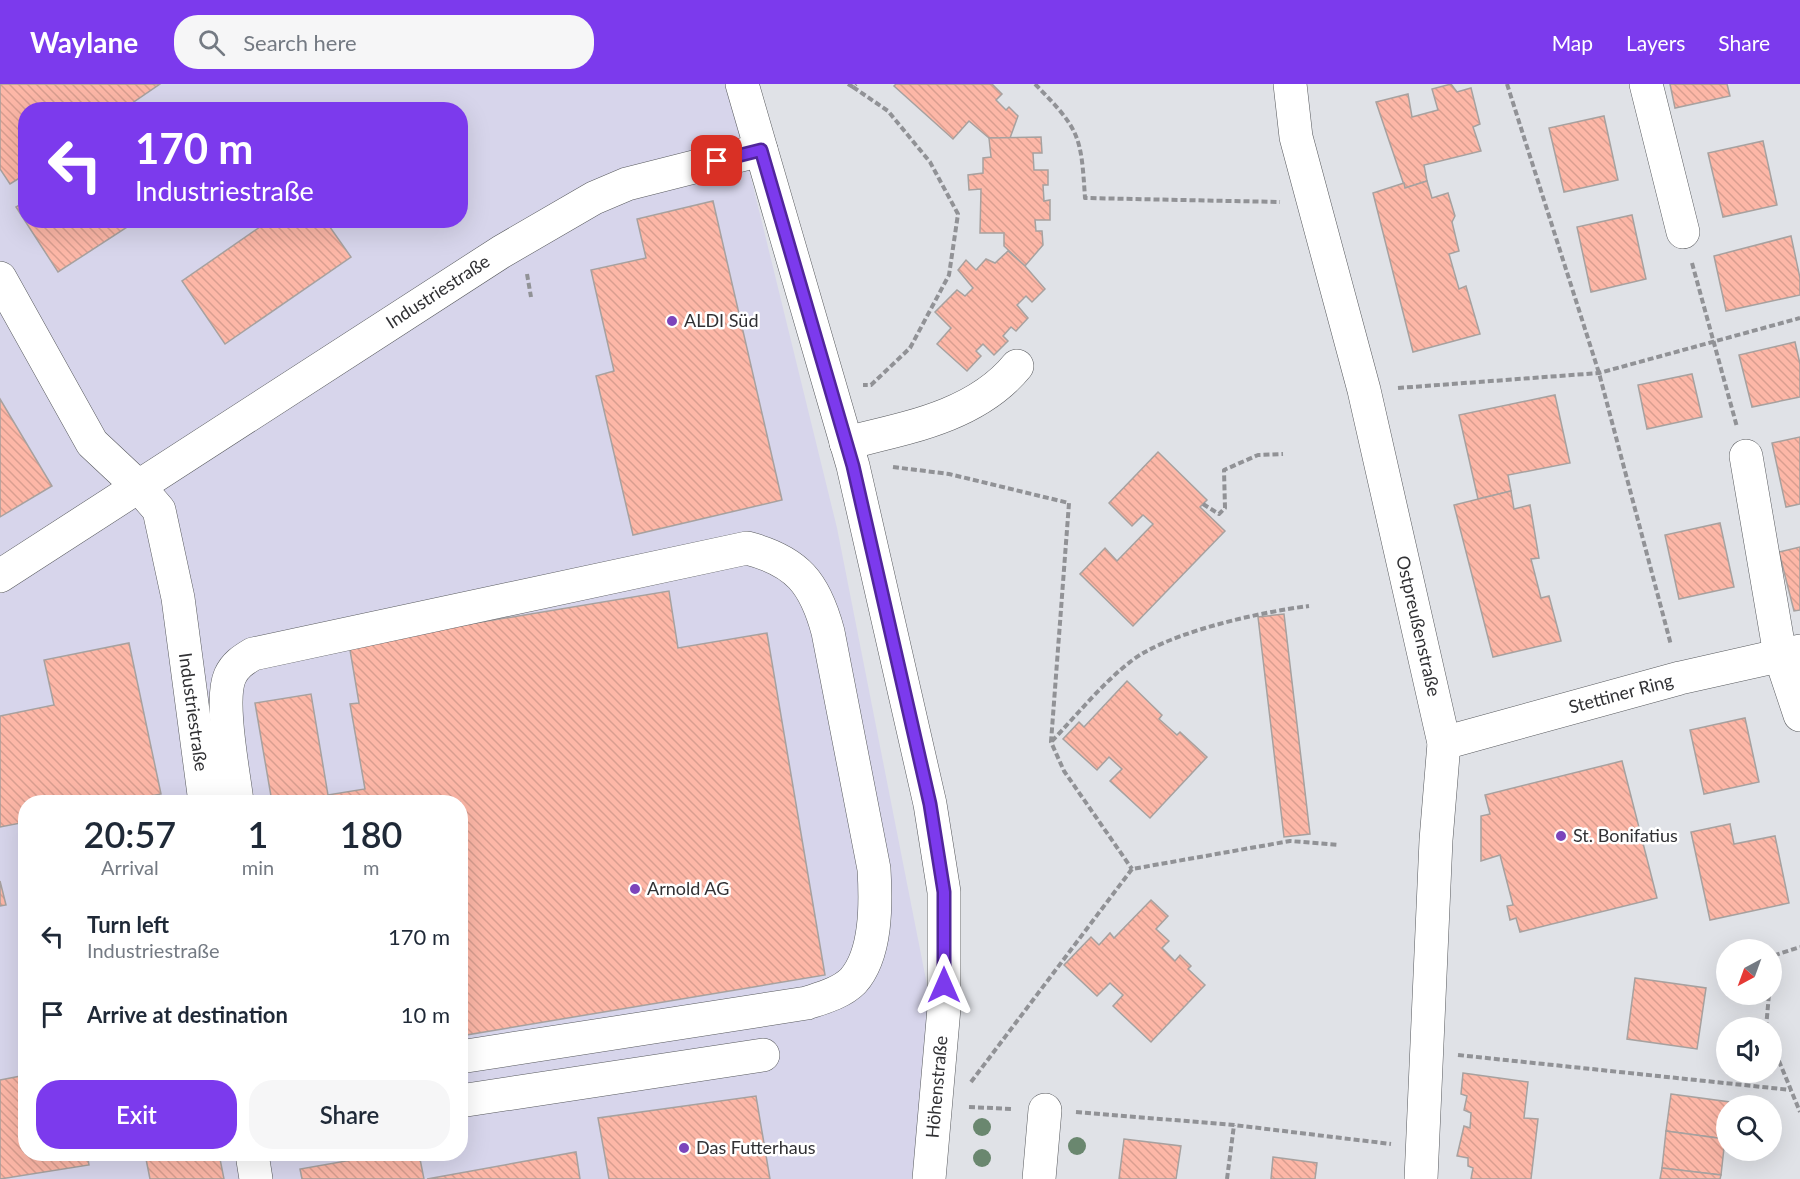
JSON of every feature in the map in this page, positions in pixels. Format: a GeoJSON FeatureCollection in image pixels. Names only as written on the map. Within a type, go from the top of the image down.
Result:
{"type":"FeatureCollection","features":[{"type":"Feature","properties":{"kind":"street","name":"Höhenstraße"},"geometry":{"type":"LineString","coordinates":[[742,84],[850,454],[930,804],[944,892],[944,1105],[929,1179]]}},
{"type":"Feature","properties":{"kind":"street","name":"Ostpreußenstraße"},"geometry":{"type":"LineString","coordinates":[[1290,84],[1296,137],[1364,390],[1444,743],[1436,840],[1422,1163]]}},
{"type":"Feature","properties":{"kind":"street"},"geometry":{"type":"LineString","coordinates":[[1646,84],[1683,232]]}},
{"type":"Feature","properties":{"kind":"street","name":"Industriestraße"},"geometry":{"type":"LineString","coordinates":[[0,576],[140,488],[501,252],[594,198],[627,184],[761,150]]}},
{"type":"Feature","properties":{"kind":"street","name":"Industriestraße"},"geometry":{"type":"LineString","coordinates":[[0,278],[92,442],[140,488],[159,510],[176,587],[204,795]]}},
{"type":"Feature","properties":{"kind":"street"},"geometry":{"type":"LineString","coordinates":[[850,454],[972,404],[1001,385],[1017,366]]}},
{"type":"Feature","properties":{"kind":"street"},"geometry":{"type":"LineString","coordinates":[[1746,456],[1790,653],[1800,715]]}},
{"type":"Feature","properties":{"kind":"street"},"geometry":{"type":"LineString","coordinates":[[236,795],[226,701],[229,677],[238,663],[253,654],[747,548],[771,554],[793,567],[807,582],[821,606],[828,632],[874,869],[876,908],[871,938],[853,981],[833,994],[807,1003],[468,1056]]}},
{"type":"Feature","properties":{"kind":"street","name":"Stettiner Ring"},"geometry":{"type":"LineString","coordinates":[[1444,743],[1680,678],[1790,653]]}},
{"type":"Feature","properties":{"kind":"street"},"geometry":{"type":"LineString","coordinates":[[468,1100],[763,1055]]}},
{"type":"Feature","properties":{"kind":"street"},"geometry":{"type":"LineString","coordinates":[[1039,1179],[1045,1110]]}},
{"type":"Feature","properties":{"kind":"street"},"geometry":{"type":"LineString","coordinates":[[253,1161],[256,1179]]}},
{"type":"Feature","properties":{"kind":"path"},"geometry":{"type":"LineString","coordinates":[[848,84],[855,86],[888,111],[930,162],[958,214],[949,275],[910,348],[871,385],[860,385]]}},
{"type":"Feature","properties":{"kind":"path"},"geometry":{"type":"LineString","coordinates":[[1035,84],[1067,116],[1078,136],[1082,150],[1085,198],[1313,203]]}},
{"type":"Feature","properties":{"kind":"path"},"geometry":{"type":"LineString","coordinates":[[1507,84],[1599,373],[1680,678]]}},
{"type":"Feature","properties":{"kind":"path"},"geometry":{"type":"LineString","coordinates":[[1683,232],[1746,456]]}},
{"type":"Feature","properties":{"kind":"path"},"geometry":{"type":"LineString","coordinates":[[1364,390],[1599,373],[1712,340],[1800,318]]}},
{"type":"Feature","properties":{"kind":"path"},"geometry":{"type":"LineString","coordinates":[[850,454],[871,464],[949,474],[1069,503],[1051,742],[1064,771],[1132,869]]}},
{"type":"Feature","properties":{"kind":"path"},"geometry":{"type":"LineString","coordinates":[[1203,504],[1219,514],[1225,508],[1224,470],[1258,455],[1283,454]]}},
{"type":"Feature","properties":{"kind":"path"},"geometry":{"type":"LineString","coordinates":[[1051,742],[1126,666],[1144,652],[1179,638],[1265,612],[1309,606]]}},
{"type":"Feature","properties":{"kind":"path"},"geometry":{"type":"LineString","coordinates":[[944,1105],[1132,869],[1290,841],[1340,845]]}},
{"type":"Feature","properties":{"kind":"path"},"geometry":{"type":"LineString","coordinates":[[1782,953],[1800,947]]}},
{"type":"Feature","properties":{"kind":"path"},"geometry":{"type":"LineString","coordinates":[[1427,1052],[1791,1090]]}},
{"type":"Feature","properties":{"kind":"path"},"geometry":{"type":"LineString","coordinates":[[1782,1068],[1800,1112]]}},
{"type":"Feature","properties":{"kind":"path"},"geometry":{"type":"LineString","coordinates":[[944,1105],[1045,1110],[1234,1125],[1422,1163]]}},
{"type":"Feature","properties":{"kind":"path"},"geometry":{"type":"LineString","coordinates":[[1227,1179],[1234,1125]]}},
{"type":"Feature","properties":{"kind":"shaded area"},"geometry":{"type":"Polygon","coordinates":[[[0,84],[728,84],[837,528],[930,1000],[912,1179],[0,1179],[0,84]]]}},
{"type":"Feature","properties":{"kind":"building"},"geometry":{"type":"Polygon","coordinates":[[[0,84],[160,84],[134,102],[18,102],[18,179],[10,184],[0,169],[0,84]]]}},
{"type":"Feature","properties":{"kind":"building"},"geometry":{"type":"Polygon","coordinates":[[[896,84],[992,84],[1002,94],[996,100],[1006,110],[1009,107],[1018,116],[1010,138],[989,138],[969,121],[953,139],[894,86],[896,84]]]}},
{"type":"Feature","properties":{"kind":"building"},"geometry":{"type":"Polygon","coordinates":[[[1451,84],[1457,92],[1471,88],[1480,124],[1473,127],[1481,151],[1424,165],[1427,181],[1405,188],[1376,102],[1408,94],[1412,117],[1438,110],[1432,89],[1451,84]]]}},
{"type":"Feature","properties":{"kind":"building"},"geometry":{"type":"Polygon","coordinates":[[[1670,84],[1727,84],[1730,96],[1675,108],[1670,84]]]}},
{"type":"Feature","properties":{"kind":"building"},"geometry":{"type":"Polygon","coordinates":[[[1604,116],[1618,180],[1564,192],[1549,128],[1604,116]]]}},
{"type":"Feature","properties":{"kind":"building"},"geometry":{"type":"Polygon","coordinates":[[[1041,137],[1042,153],[1033,153],[1034,170],[1048,170],[1048,185],[1043,185],[1044,201],[1050,200],[1050,220],[1035,220],[1036,231],[1042,231],[1043,245],[1025,266],[1004,246],[1004,233],[980,233],[981,189],[969,190],[968,175],[983,173],[983,158],[991,157],[989,138],[1041,137]]]}},
{"type":"Feature","properties":{"kind":"building"},"geometry":{"type":"Polygon","coordinates":[[[1763,141],[1777,205],[1723,217],[1708,153],[1763,141]]]}},
{"type":"Feature","properties":{"kind":"building"},"geometry":{"type":"Polygon","coordinates":[[[1427,181],[1432,198],[1448,193],[1455,216],[1452,222],[1459,251],[1449,254],[1459,289],[1466,286],[1480,334],[1413,352],[1373,193],[1404,183],[1405,188],[1427,181]]]}},
{"type":"Feature","properties":{"kind":"building","name":"ALDI Süd"},"geometry":{"type":"Polygon","coordinates":[[[713,201],[782,500],[633,535],[596,376],[614,371],[591,270],[646,258],[637,219],[713,201]]]}},
{"type":"Feature","properties":{"kind":"building"},"geometry":{"type":"Polygon","coordinates":[[[1632,215],[1646,279],[1591,292],[1577,227],[1632,215]]]}},
{"type":"Feature","properties":{"kind":"building"},"geometry":{"type":"Polygon","coordinates":[[[30,228],[126,228],[58,272],[30,228]]]}},
{"type":"Feature","properties":{"kind":"building"},"geometry":{"type":"Polygon","coordinates":[[[258,228],[331,228],[351,257],[225,344],[182,281],[258,228]]]}},
{"type":"Feature","properties":{"kind":"building"},"geometry":{"type":"Polygon","coordinates":[[[1791,236],[1800,278],[1800,295],[1726,311],[1714,256],[1791,236]]]}},
{"type":"Feature","properties":{"kind":"building"},"geometry":{"type":"Polygon","coordinates":[[[1008,251],[1045,289],[1032,302],[1026,296],[1017,305],[1028,318],[1016,331],[1011,327],[1003,336],[1008,341],[994,355],[983,344],[976,351],[981,356],[967,371],[937,344],[951,328],[935,312],[957,290],[965,296],[973,288],[958,270],[966,260],[976,270],[986,259],[995,263],[1008,251]]]}},
{"type":"Feature","properties":{"kind":"building"},"geometry":{"type":"Polygon","coordinates":[[[1795,342],[1800,364],[1800,397],[1752,407],[1739,355],[1795,342]]]}},
{"type":"Feature","properties":{"kind":"building"},"geometry":{"type":"Polygon","coordinates":[[[1692,374],[1702,417],[1647,429],[1638,385],[1692,374]]]}},
{"type":"Feature","properties":{"kind":"building"},"geometry":{"type":"Polygon","coordinates":[[[1555,395],[1570,463],[1508,475],[1511,491],[1478,499],[1459,415],[1555,395]]]}},
{"type":"Feature","properties":{"kind":"building"},"geometry":{"type":"Polygon","coordinates":[[[0,399],[52,486],[0,517],[0,399]]]}},
{"type":"Feature","properties":{"kind":"building"},"geometry":{"type":"Polygon","coordinates":[[[1800,437],[1800,504],[1786,507],[1772,443],[1800,437]]]}},
{"type":"Feature","properties":{"kind":"building"},"geometry":{"type":"Polygon","coordinates":[[[1158,452],[1207,500],[1200,507],[1225,531],[1133,626],[1080,574],[1105,548],[1117,561],[1153,524],[1143,515],[1132,526],[1109,503],[1158,452]]]}},
{"type":"Feature","properties":{"kind":"building"},"geometry":{"type":"Polygon","coordinates":[[[1511,491],[1514,509],[1530,505],[1539,558],[1531,559],[1541,598],[1549,596],[1561,641],[1493,657],[1454,505],[1511,491]]]}},
{"type":"Feature","properties":{"kind":"building"},"geometry":{"type":"Polygon","coordinates":[[[1720,523],[1734,587],[1679,599],[1665,535],[1720,523]]]}},
{"type":"Feature","properties":{"kind":"building"},"geometry":{"type":"Polygon","coordinates":[[[1800,547],[1800,610],[1794,611],[1779,552],[1800,547]]]}},
{"type":"Feature","properties":{"kind":"building","name":"Arnold AG"},"geometry":{"type":"Polygon","coordinates":[[[669,591],[678,648],[767,633],[825,975],[468,1035],[468,795],[328,795],[365,789],[350,704],[359,703],[349,644],[669,591]]]}},
{"type":"Feature","properties":{"kind":"building"},"geometry":{"type":"Polygon","coordinates":[[[1284,614],[1310,834],[1284,837],[1258,617],[1284,614]]]}},
{"type":"Feature","properties":{"kind":"building"},"geometry":{"type":"Polygon","coordinates":[[[129,643],[161,794],[18,795],[18,824],[0,827],[0,716],[54,705],[44,660],[129,643]]]}},
{"type":"Feature","properties":{"kind":"building"},"geometry":{"type":"Polygon","coordinates":[[[1127,681],[1162,715],[1159,719],[1177,735],[1180,732],[1207,757],[1150,818],[1110,781],[1122,769],[1109,757],[1097,770],[1063,739],[1079,722],[1084,727],[1127,681]]]}},
{"type":"Feature","properties":{"kind":"building","name":"Arnold AG"},"geometry":{"type":"Polygon","coordinates":[[[311,694],[328,795],[271,795],[255,703],[311,694]]]}},
{"type":"Feature","properties":{"kind":"building"},"geometry":{"type":"Polygon","coordinates":[[[1745,718],[1759,782],[1704,794],[1690,730],[1745,718]]]}},
{"type":"Feature","properties":{"kind":"building","name":"St. Bonifatius"},"geometry":{"type":"Polygon","coordinates":[[[1622,761],[1657,898],[1520,932],[1516,918],[1510,920],[1507,906],[1513,905],[1500,855],[1481,861],[1481,816],[1490,814],[1485,795],[1622,761]]]}},
{"type":"Feature","properties":{"kind":"building"},"geometry":{"type":"Polygon","coordinates":[[[1730,824],[1734,844],[1775,836],[1789,903],[1710,920],[1691,832],[1730,824]]]}},
{"type":"Feature","properties":{"kind":"building"},"geometry":{"type":"Polygon","coordinates":[[[0,881],[6,905],[0,906],[0,881]]]}},
{"type":"Feature","properties":{"kind":"building"},"geometry":{"type":"Polygon","coordinates":[[[1151,900],[1168,916],[1156,929],[1169,941],[1162,948],[1175,961],[1180,955],[1191,966],[1188,969],[1205,985],[1151,1042],[1113,1006],[1123,995],[1110,983],[1097,996],[1064,965],[1091,937],[1099,945],[1110,933],[1114,938],[1151,900]]]}},
{"type":"Feature","properties":{"kind":"building"},"geometry":{"type":"Polygon","coordinates":[[[1635,978],[1706,988],[1697,1049],[1627,1039],[1635,978]]]}},
{"type":"Feature","properties":{"kind":"building"},"geometry":{"type":"Polygon","coordinates":[[[1463,1073],[1528,1082],[1524,1118],[1538,1119],[1531,1179],[1471,1179],[1473,1168],[1468,1166],[1468,1158],[1457,1156],[1464,1126],[1470,1128],[1471,1113],[1464,1110],[1467,1096],[1461,1094],[1463,1073]]]}},
{"type":"Feature","properties":{"kind":"building"},"geometry":{"type":"Polygon","coordinates":[[[18,1077],[18,1161],[88,1161],[89,1165],[0,1179],[0,1080],[18,1077]]]}},
{"type":"Feature","properties":{"kind":"building"},"geometry":{"type":"Polygon","coordinates":[[[1671,1094],[1716,1100],[1716,1138],[1666,1131],[1671,1094]]]}},
{"type":"Feature","properties":{"kind":"building","name":"Das Futterhaus"},"geometry":{"type":"Polygon","coordinates":[[[756,1096],[770,1179],[609,1179],[598,1118],[756,1096]]]}},
{"type":"Feature","properties":{"kind":"building"},"geometry":{"type":"Polygon","coordinates":[[[1666,1131],[1716,1138],[1716,1161],[1723,1161],[1721,1175],[1662,1168],[1666,1131]]]}},
{"type":"Feature","properties":{"kind":"building"},"geometry":{"type":"Polygon","coordinates":[[[1124,1139],[1181,1146],[1176,1179],[1119,1179],[1124,1139]]]}},
{"type":"Feature","properties":{"kind":"building"},"geometry":{"type":"Polygon","coordinates":[[[576,1152],[580,1179],[427,1179],[576,1152]]]}},
{"type":"Feature","properties":{"kind":"building"},"geometry":{"type":"Polygon","coordinates":[[[1273,1157],[1317,1163],[1315,1179],[1271,1179],[1273,1157]]]}},
{"type":"Feature","properties":{"kind":"building"},"geometry":{"type":"Polygon","coordinates":[[[146,1161],[220,1161],[224,1179],[150,1179],[146,1161]]]}},
{"type":"Feature","properties":{"kind":"building"},"geometry":{"type":"Polygon","coordinates":[[[346,1161],[420,1161],[424,1179],[302,1179],[300,1169],[346,1161]]]}},
{"type":"Feature","properties":{"kind":"building"},"geometry":{"type":"Polygon","coordinates":[[[1662,1168],[1721,1175],[1720,1179],[1660,1179],[1662,1168]]]}},
{"type":"Feature","properties":{"kind":"place","name":"ALDI Süd"},"geometry":{"type":"Point","coordinates":[672,321]}},
{"type":"Feature","properties":{"kind":"place","name":"St. Bonifatius"},"geometry":{"type":"Point","coordinates":[1561,836]}},
{"type":"Feature","properties":{"kind":"place","name":"Arnold AG"},"geometry":{"type":"Point","coordinates":[635,889]}},
{"type":"Feature","properties":{"kind":"place","name":"Das Futterhaus"},"geometry":{"type":"Point","coordinates":[684,1148]}},
{"type":"Feature","properties":{"kind":"route"},"geometry":{"type":"LineString","coordinates":[[717,161],[761,150],[853,466],[930,804],[944,892],[944,985]]}}]}
